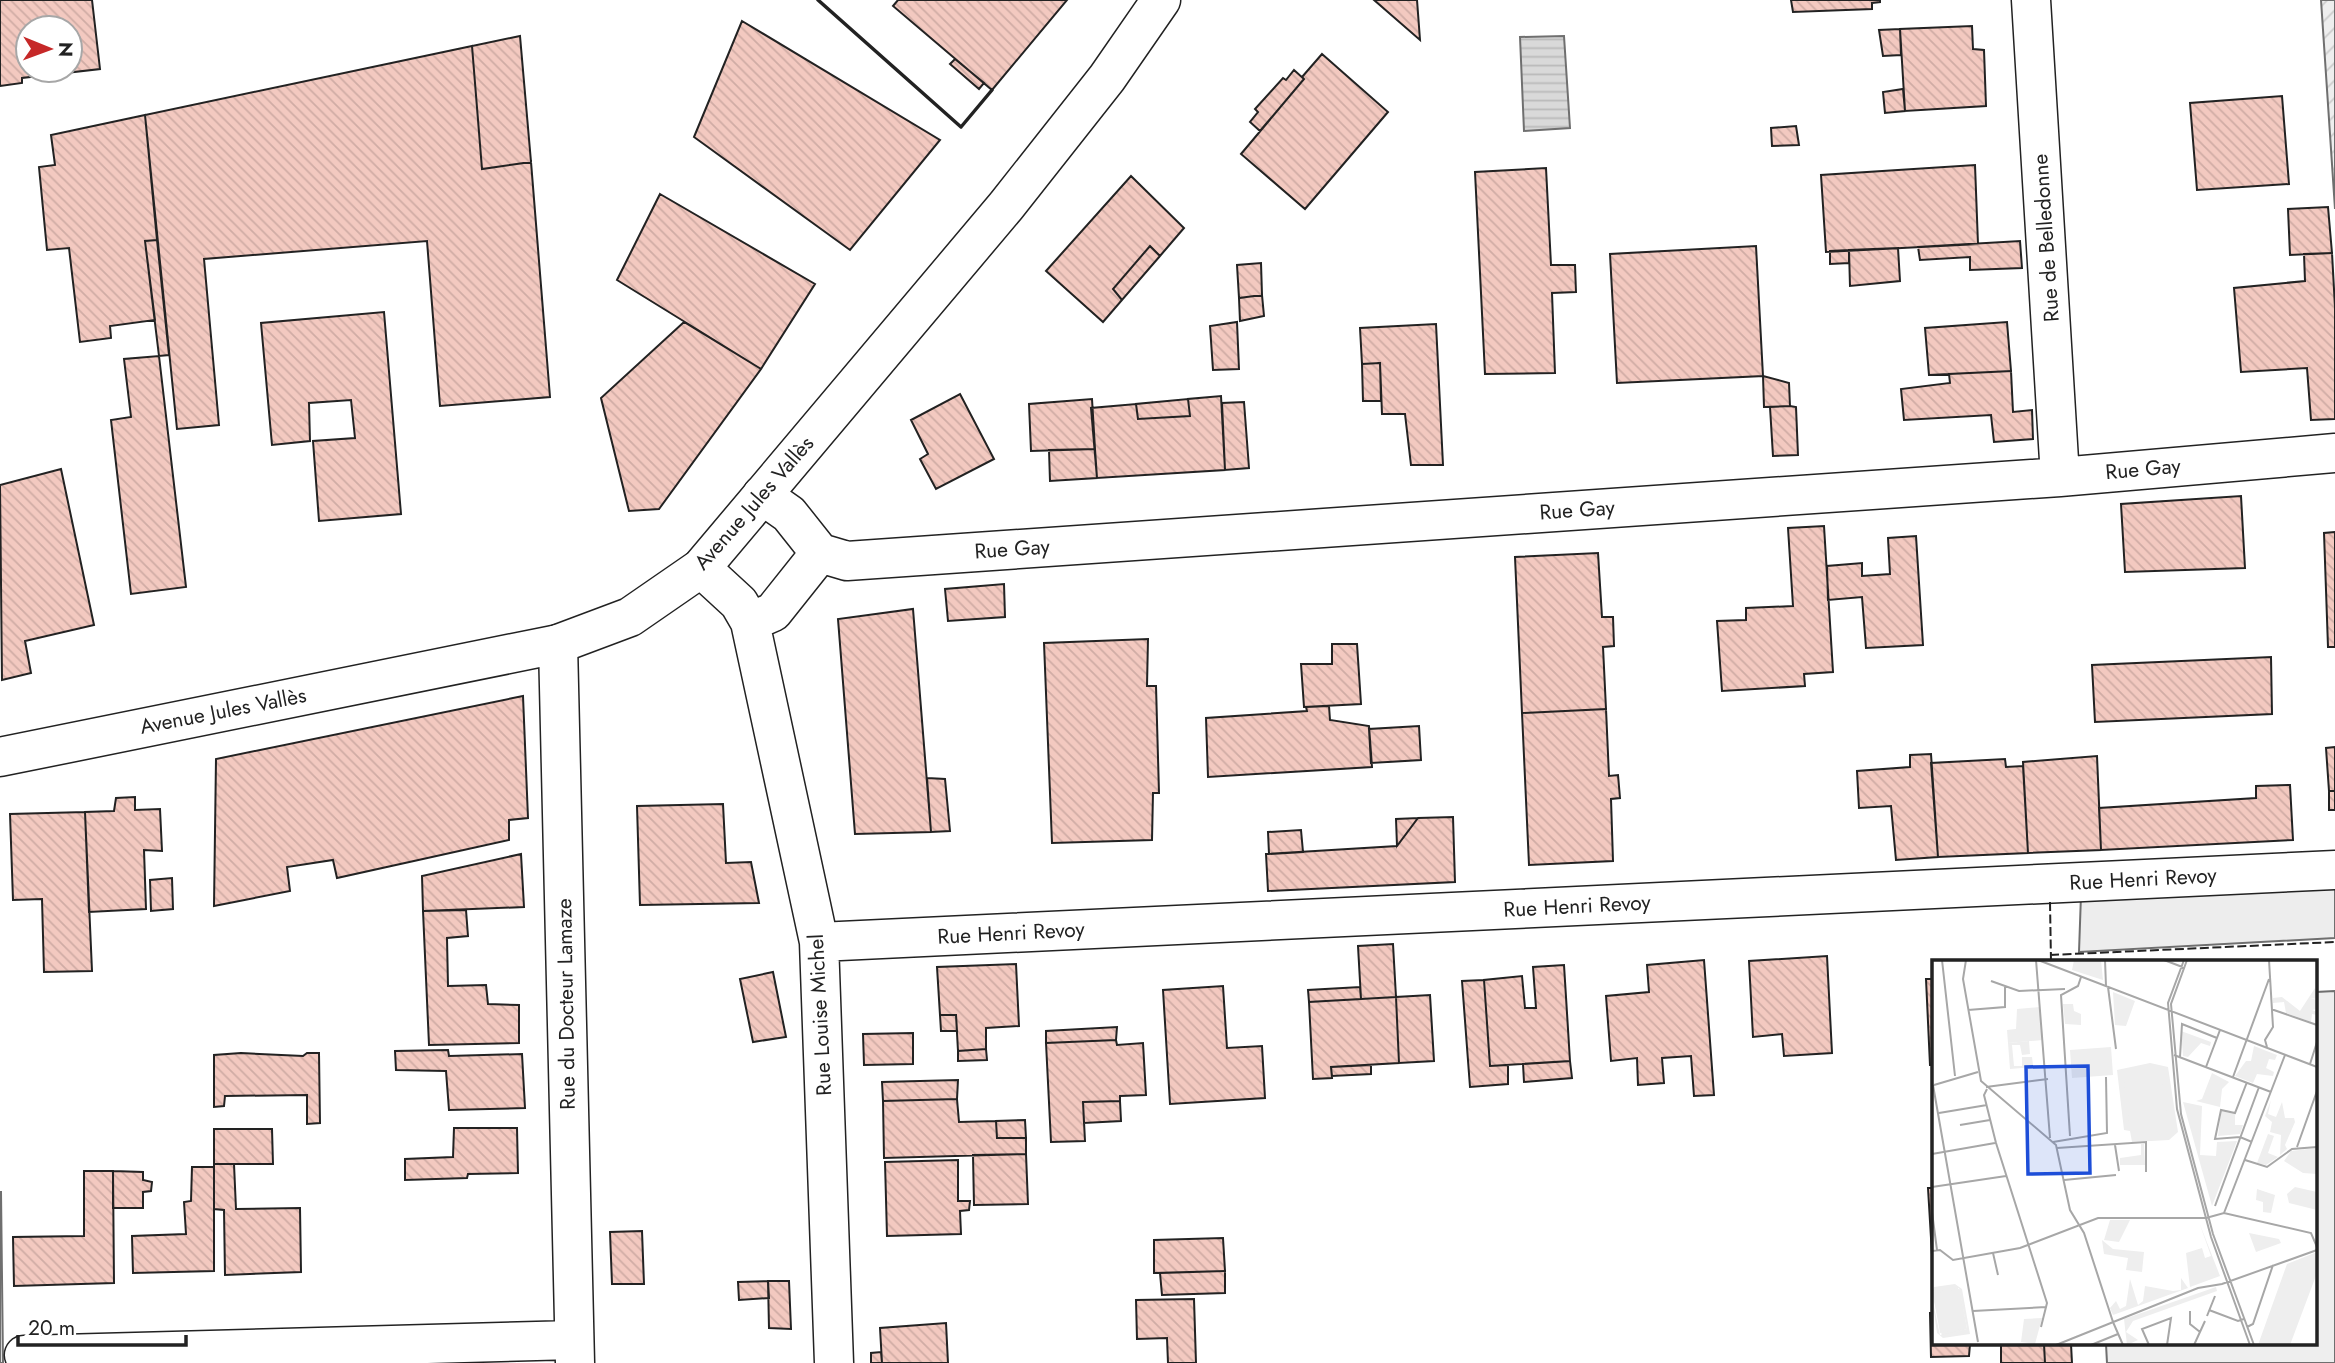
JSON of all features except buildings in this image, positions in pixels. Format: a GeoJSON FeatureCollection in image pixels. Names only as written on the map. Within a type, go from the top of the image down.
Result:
{"type":"FeatureCollection","features":[{"type":"Feature","properties":{"kind":"street","name":"Avenue Jules Vallès"},"geometry":{"type":"LineString","coordinates":[[0,757],[558,644],[630,617],[701,568],[1006,206],[1107,78],[1161,0]]}},
{"type":"Feature","properties":{"kind":"street","name":"Rue de Belledonne"},"geometry":{"type":"LineString","coordinates":[[2031,0],[2060,477]]}},
{"type":"Feature","properties":{"kind":"street","name":"Rue Gay"},"geometry":{"type":"LineString","coordinates":[[820,554],[847,561],[2060,477],[2335,453]]}},
{"type":"Feature","properties":{"kind":"street"},"geometry":{"type":"LineString","coordinates":[[750,622],[773,611],[820,554],[789,514],[762,495]]}},
{"type":"Feature","properties":{"kind":"street","name":"Rue Louise Michel"},"geometry":{"type":"LineString","coordinates":[[701,568],[739,603],[750,622],[819,942],[834,1363]]}},
{"type":"Feature","properties":{"kind":"street","name":"Rue du Docteur Lamaze"},"geometry":{"type":"LineString","coordinates":[[558,644],[574,1352]]}},
{"type":"Feature","properties":{"kind":"street","name":"Rue Henri Revoy"},"geometry":{"type":"LineString","coordinates":[[819,942],[2335,870]]}},
{"type":"Feature","properties":{"kind":"street"},"geometry":{"type":"LineString","coordinates":[[24,1355],[574,1352]]}},
{"type":"Feature","properties":{"kind":"shaded area"},"geometry":{"type":"Polygon","coordinates":[[[2321,0],[2335,0],[2335,209],[2321,0]]]}},
{"type":"Feature","properties":{"kind":"shaded area"},"geometry":{"type":"Polygon","coordinates":[[[1564,36],[1570,128],[1524,131],[1520,37],[1564,36]]]}},
{"type":"Feature","properties":{"kind":"shaded area"},"geometry":{"type":"Polygon","coordinates":[[[2335,883],[2335,938],[2079,952],[2081,895],[2335,883]]]}},
{"type":"Feature","properties":{"kind":"shaded area"},"geometry":{"type":"Polygon","coordinates":[[[2335,991],[2335,1363],[2107,1363],[2106,1346],[2318,1346],[2318,992],[2335,991]]]}},
{"type":"Feature","properties":{"kind":"shaded area"},"geometry":{"type":"Polygon","coordinates":[[[1,1192],[3,1363],[0,1363],[1,1192]]]}},
{"type":"Feature","properties":{"kind":"fence"},"geometry":{"type":"LineString","coordinates":[[2050,902],[2051,960]]}},
{"type":"Feature","properties":{"kind":"fence"},"geometry":{"type":"LineString","coordinates":[[2050,955],[2335,942]]}},
{"type":"Feature","properties":{"kind":"wall"},"geometry":{"type":"LineString","coordinates":[[818,0],[961,127],[992,90]]}}]}
